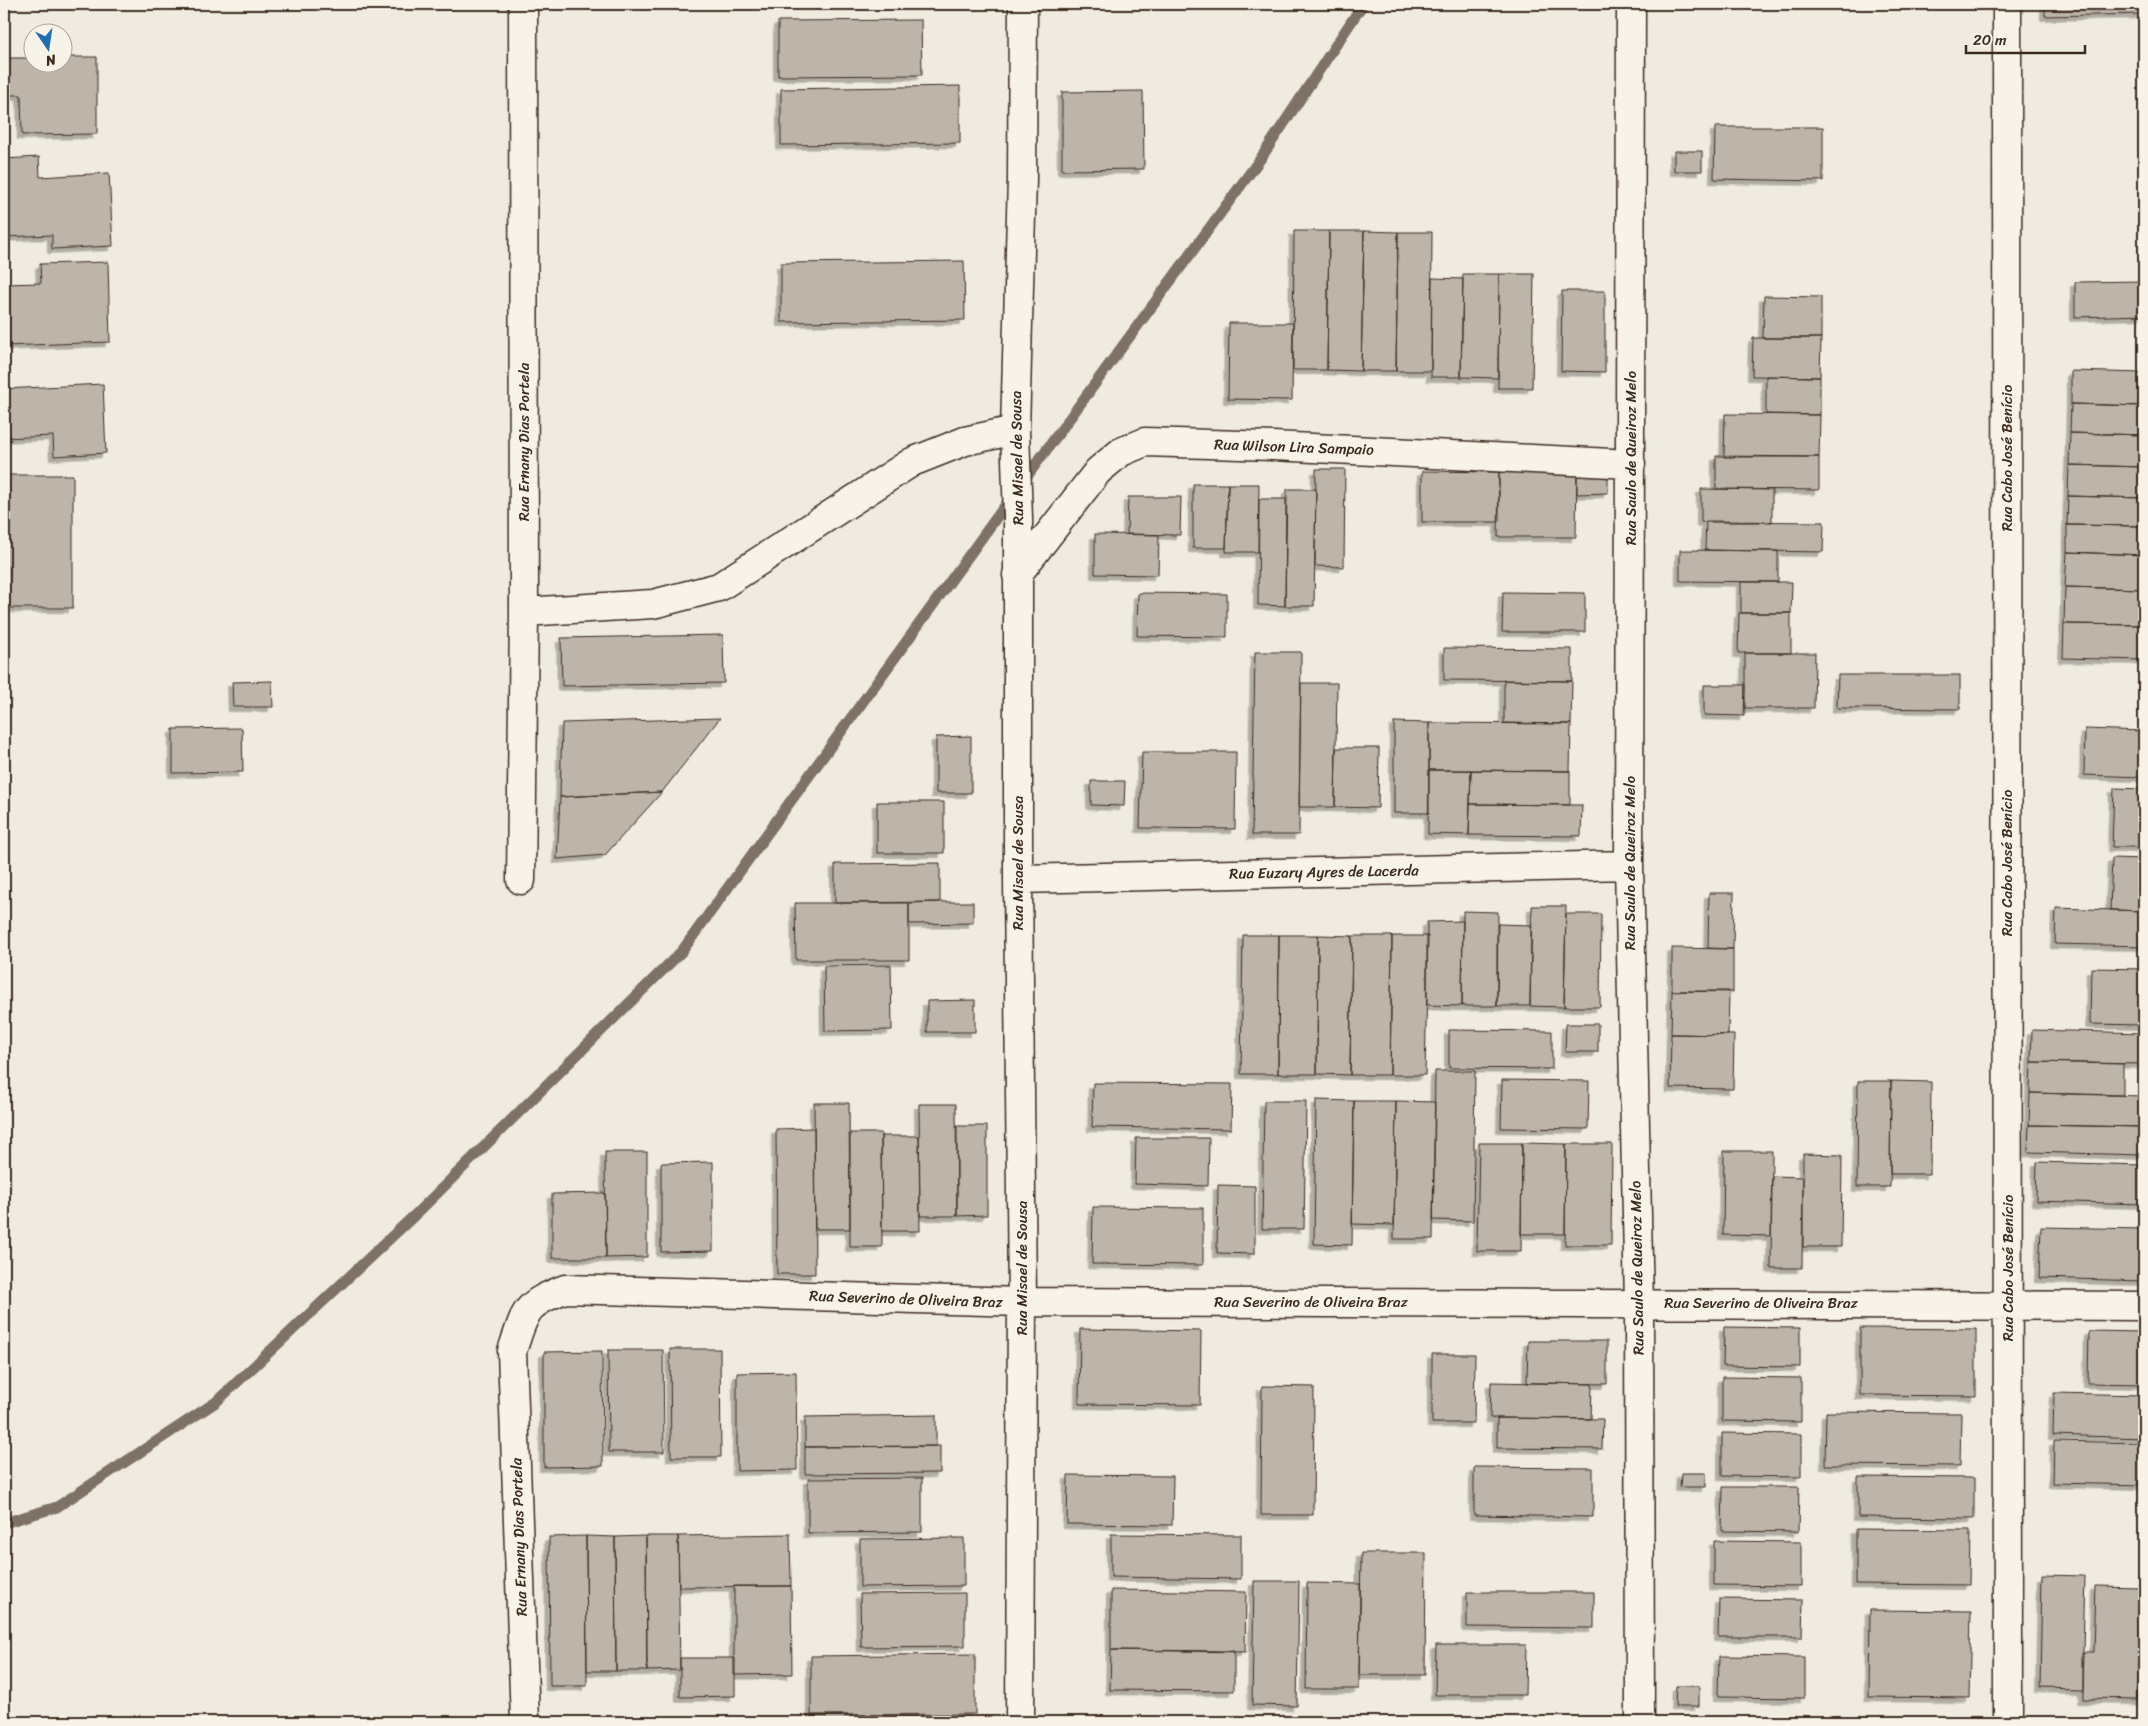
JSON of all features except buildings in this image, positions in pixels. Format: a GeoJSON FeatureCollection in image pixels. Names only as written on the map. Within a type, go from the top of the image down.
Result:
{"type":"FeatureCollection","features":[{"type":"Feature","properties":{"kind":"street","name":"Rua Ernany Dias Portela"},"geometry":{"type":"LineString","coordinates":[[522,880],[524,612],[523,4]]}},
{"type":"Feature","properties":{"kind":"street","name":"Rua Misael de Sousa"},"geometry":{"type":"LineString","coordinates":[[1020,1722],[1022,1302],[1018,879],[1018,518],[1015,439],[1022,179],[1023,4]]}},
{"type":"Feature","properties":{"kind":"street","name":"Rua Saulo de Queiroz Melo"},"geometry":{"type":"LineString","coordinates":[[1631,4],[1629,865],[1639,1303],[1640,1722]]}},
{"type":"Feature","properties":{"kind":"street","name":"Rua Cabo José Benício"},"geometry":{"type":"LineString","coordinates":[[2006,4],[2008,1722]]}},
{"type":"Feature","properties":{"kind":"street"},"geometry":{"type":"LineString","coordinates":[[524,612],[653,604],[719,587],[912,462],[965,441],[1015,439]]}},
{"type":"Feature","properties":{"kind":"street","name":"Rua Wilson Lira Sampaio"},"geometry":{"type":"LineString","coordinates":[[1017,575],[1098,471],[1121,452],[1144,442],[1273,446],[1631,464]]}},
{"type":"Feature","properties":{"kind":"street","name":"Rua Euzary Ayres de Lacerda"},"geometry":{"type":"LineString","coordinates":[[1018,879],[1629,865]]}},
{"type":"Feature","properties":{"kind":"street","name":"Rua Severino de Oliveira Braz"},"geometry":{"type":"LineString","coordinates":[[512,1351],[526,1311],[543,1297],[565,1289],[1022,1302],[2008,1304],[2144,1306]]}},
{"type":"Feature","properties":{"kind":"street","name":"Rua Ernany Dias Portela"},"geometry":{"type":"LineString","coordinates":[[512,1351],[525,1722]]}},
{"type":"Feature","properties":{"kind":"waterway"},"geometry":{"type":"LineString","coordinates":[[1022,483],[1261,158],[1363,4]]}},
{"type":"Feature","properties":{"kind":"waterway"},"geometry":{"type":"LineString","coordinates":[[4,1523],[57,1507],[216,1402],[418,1212],[682,951],[1012,496]]}}]}
